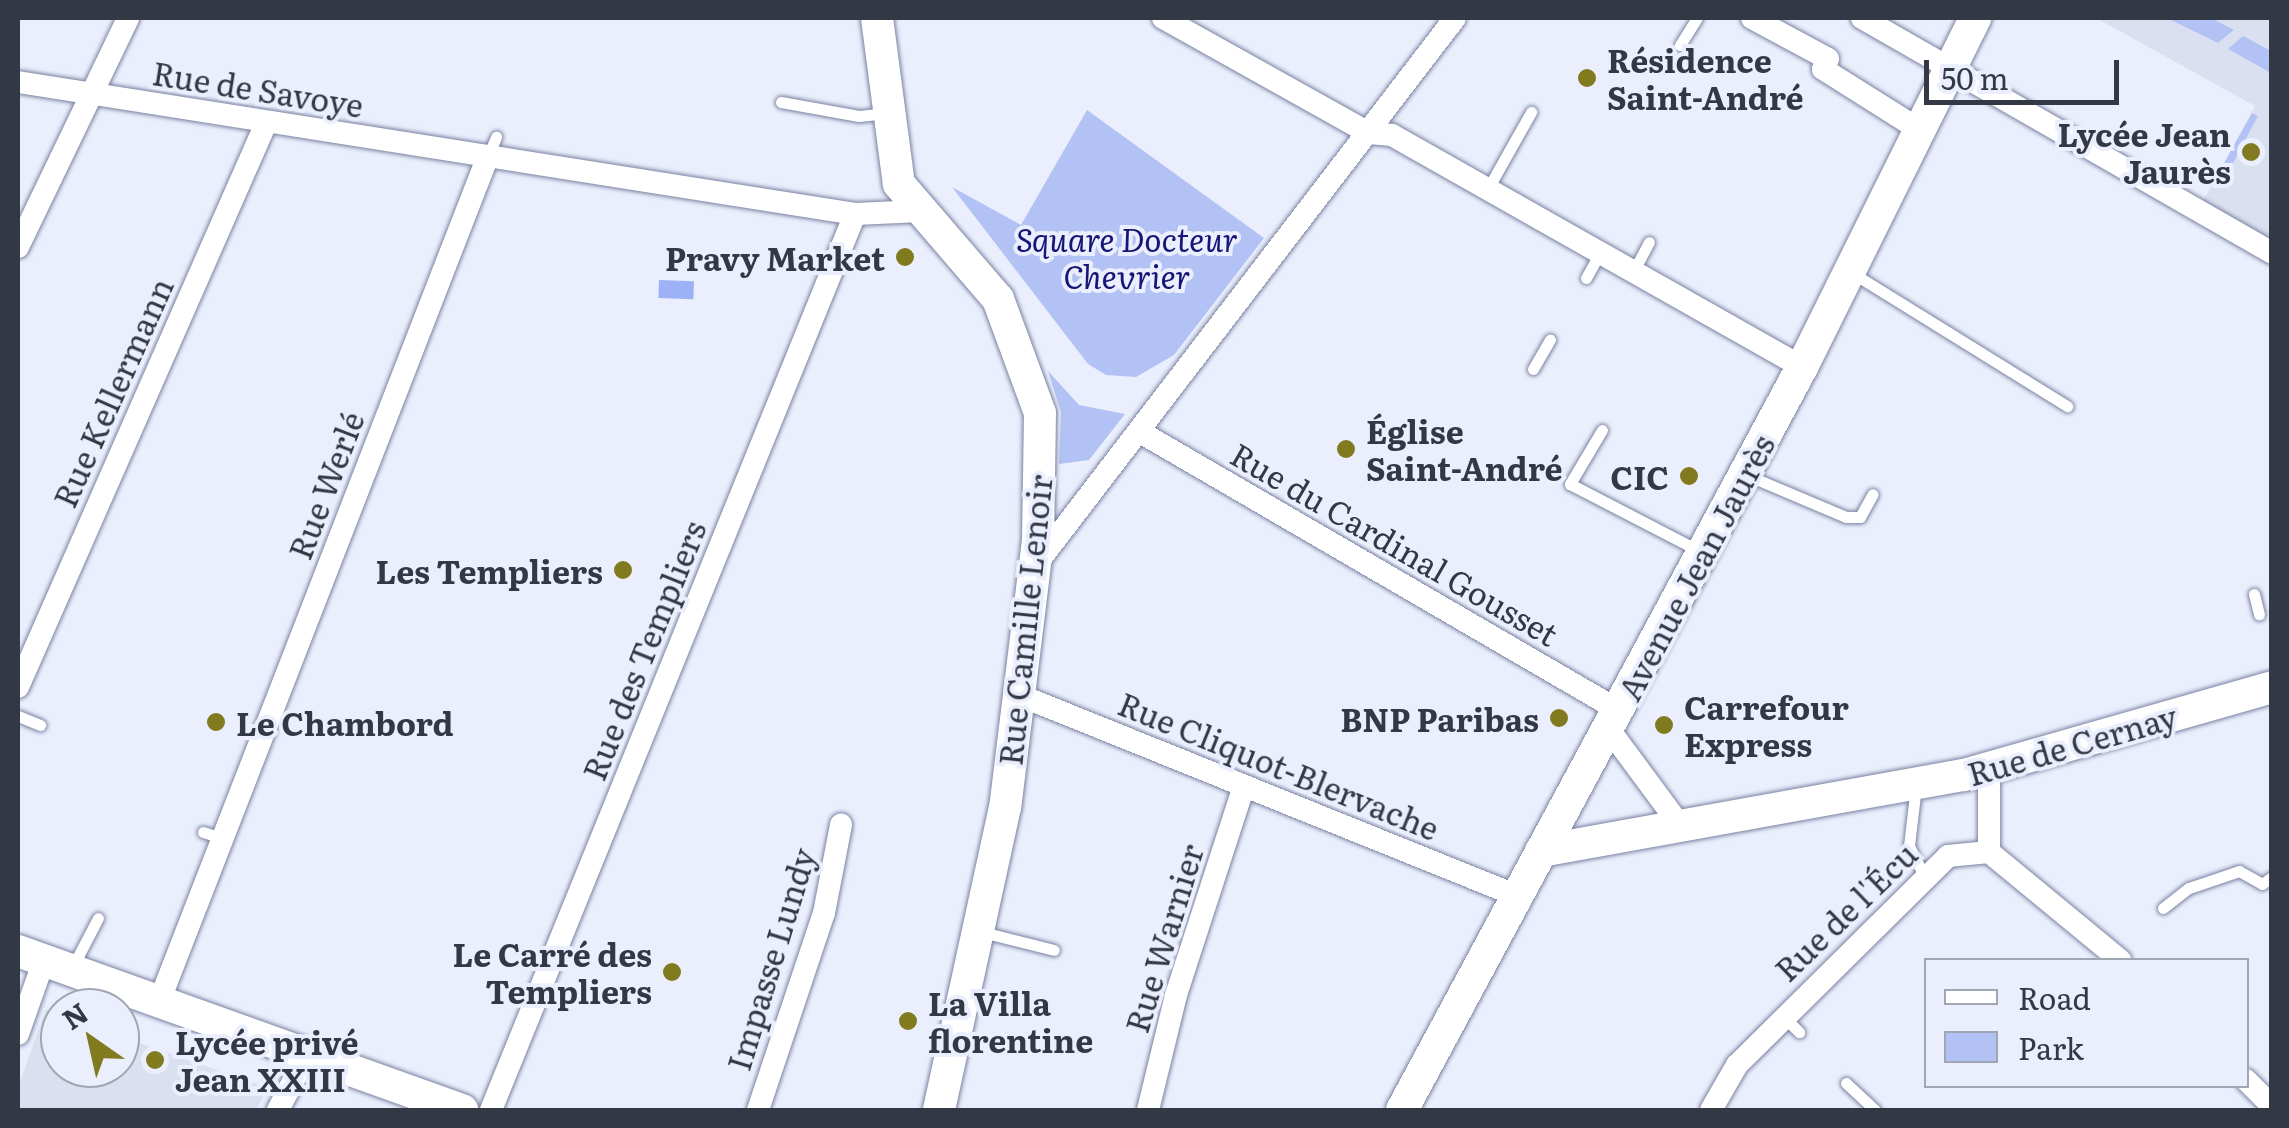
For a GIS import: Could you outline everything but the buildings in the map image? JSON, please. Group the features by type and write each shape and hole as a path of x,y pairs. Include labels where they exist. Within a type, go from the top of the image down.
{"main road":[{"name":"Rue Camille Lenoir","path":"877,18 899,184 998,298 1026,361 1040,413 1035,566 1005,807 938,1110"},
{"name":"Avenue Jean Jaurès","path":"1402,1110 1802,367 1923,132 1974,18"},
{"name":"Rue de Cernay","path":"1542,852 1771,801 1989,769 2272,687"},
{"path":"44,960 462,1110"}],"street":[{"path":"18,246 128,18"},
{"path":"1162,18 1369,133 1392,135 1598,256 1802,367"},
{"path":"1035,566 1455,18"},
{"path":"1752,18 1828,59 1823,70 1923,132"},
{"path":"1862,18 2272,252"},
{"name":"Rue de Savoye","path":"18,82 266,123 333,141 492,147 855,214 920,211"},
{"name":"Rue Kellermann","path":"18,686 266,123"},
{"name":"Rue Werlé","path":"158,1002 213,835 492,147"},
{"name":"Rue des Templiers","path":"491,1110 855,214"},
{"name":"Rue du Cardinal Gousset","path":"1140,432 1613,719"},
{"name":"Rue Cliquot-Blervache","path":"1019,696 1515,895"},
{"path":"1613,719 1680,824"},
{"path":"1989,769 1989,852 2122,955"},
{"name":"Rue Warnier","path":"1148,1110 1176,995 1244,786"},
{"name":"Impasse Lundy","path":"758,1110 824,913 841,825"},
{"name":"Rue de l'Écu","path":"1716,1108 1737,1065 1791,1024 1948,856 1989,852"},
{"path":"18,1034 44,960"},
{"path":"278,1110 306,1055"},
{"path":"2249,1083 2272,1106"}],"lane":[{"path":"1680,45 1697,18"},
{"path":"781,102 858,116 887,113"},
{"path":"1486,192 1531,112"},
{"path":"1632,274 1650,242"},
{"path":"1586,278 1598,256"},
{"path":"1851,272 2067,406"},
{"path":"1533,369 1550,339"},
{"path":"1602,430 1570,484 1702,553"},
{"path":"1745,474 1846,517 1860,517 1873,494"},
{"path":"2254,594 2259,614"},
{"path":"18,716 40,725"},
{"path":"1917,782 1909,846 1926,878"},
{"path":"2163,908 2190,888 2239,871 2262,884 2272,877"},
{"path":"44,960 98,918"},
{"path":"978,930 1054,950"},
{"path":"1846,1082 1875,1110"}],"shaded area":[{"name":"Lycée Jean Jaurès","path":"2096,18 2271,18 2271,241 2203,201 2255,106"},
{"path":"659,280 694,281 693,299 658,298"},
{"name":"Lycée privé Jean XXIII","path":"40,1026 40,1088 140,1088 140,1043 268,1088 256,1110 18,1110 18,1087"}],"green space":[{"path":"2167,18 2211,18 2234,30 2218,43"},
{"path":"2243,36 2271,51 2271,73 2228,49"},
{"name":"Square Docteur Chevrier","path":"1087,110 1264,238 1174,355 1136,377 1106,375 1088,364 952,187 1021,225"},
{"path":"2252,113 2258,116 2225,178 2218,174"},
{"path":"1048,371 1079,405 1125,414 1089,460 1059,464 1061,412"}],"place":[{"name":"Résidence Saint-André","path":"1587,78"},
{"name":"Lycée Jean Jaurès","path":"2251,152"},
{"name":"Pravy Market","path":"905,257"},
{"name":"Église Saint-André","path":"1346,449"},
{"name":"CIC","path":"1689,476"},
{"name":"Les Templiers","path":"623,570"},
{"name":"BNP Paribas","path":"1559,718"},
{"name":"Le Chambord","path":"216,722"},
{"name":"Carrefour Express","path":"1664,725"},
{"name":"Le Carré des Templiers","path":"672,972"},
{"name":"La Villa florentine","path":"908,1021"},
{"name":"Lycée privé Jean XXIII","path":"155,1060"}]}
